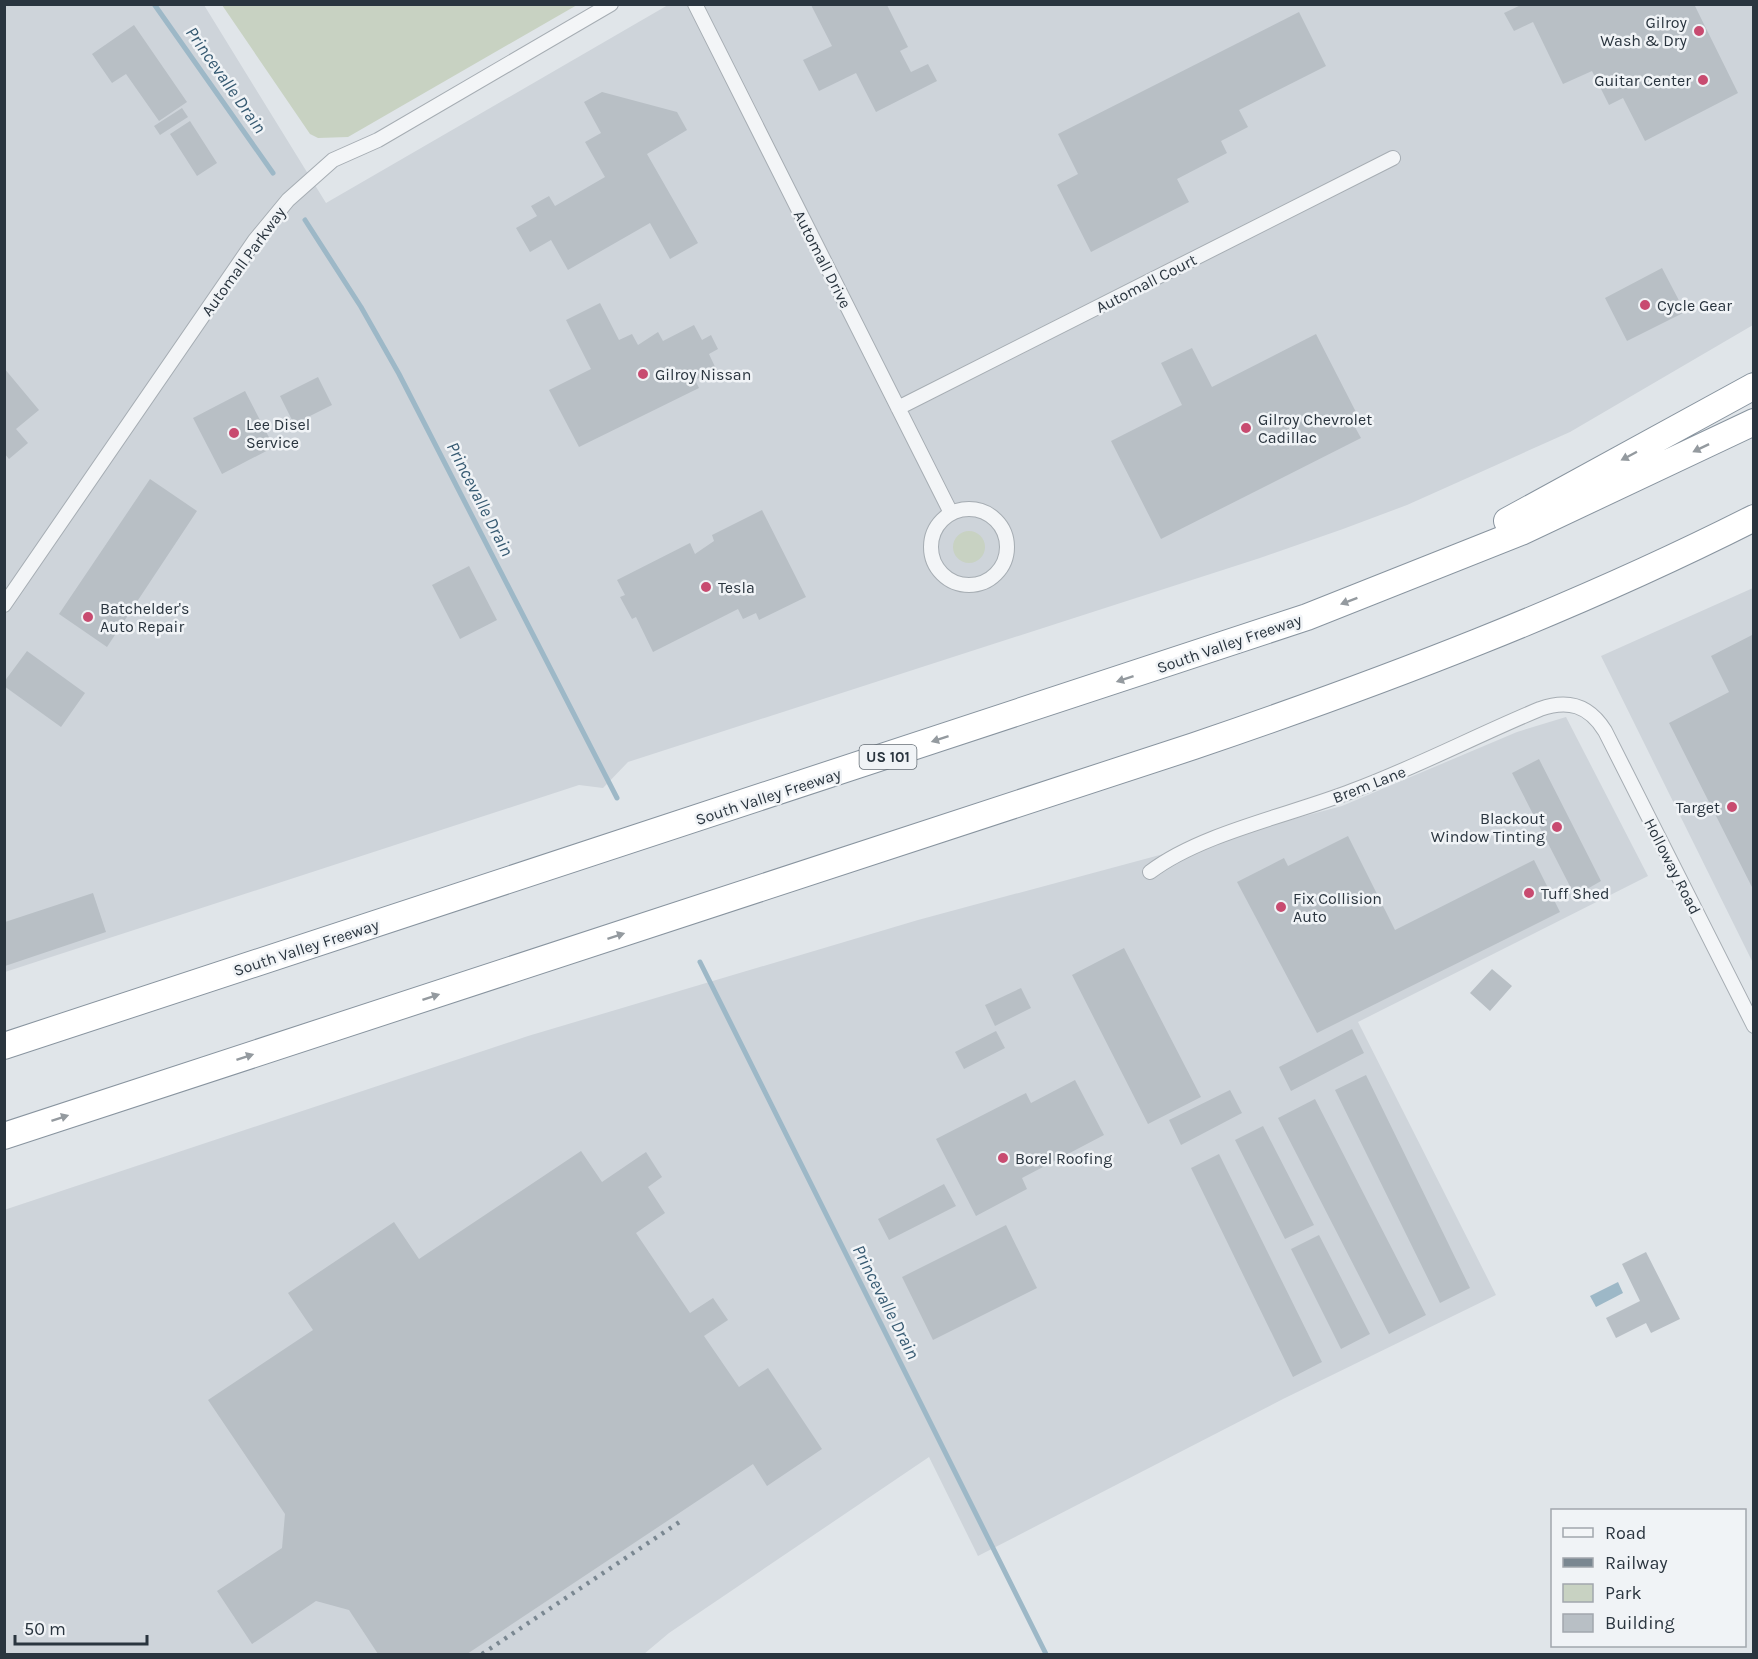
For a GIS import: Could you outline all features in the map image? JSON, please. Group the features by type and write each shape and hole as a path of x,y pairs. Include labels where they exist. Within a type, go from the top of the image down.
{"highway":[{"path":"1378,590 1754,386"},
{"name":"South Valley Freeway","path":"4,1046 1169,664 1378,590 1592,500 1754,422"},
{"path":"4,1136 1268,721 1412,669 1559,609 1747,523"}],"street":[{"name":"Automall Parkway","path":"4,606 255,240 288,200 333,160 378,140 611,4"},
{"name":"Automall Drive","path":"695,4 951,513"},
{"name":"Automall Court","path":"898,408 1393,158"},
{"path":"966,509 981,511 994,518 1003,530 1007,545 1005,560 997,573 988,580 976,585 956,583 944,576 935,564 931,550 933,534 943,519 951,513 966,509"},
{"name":"Brem Lane","path":"1150,872 1165,861 1198,845 1391,776 1540,709 1564,703 1587,711"},
{"name":"Holloway Road","path":"1587,711 1605,731 1754,1026"}],"shaded area":[{"path":"4,5 204,5 326,203 668,5 1753,5 1753,325 1570,432 1407,505 1343,529 1260,558 628,762 603,788 579,785 5,972"},
{"path":"1753,588 1753,963 1601,656"},
{"path":"1566,717 1648,876 1358,1022 1496,1295 1283,1399 978,1556 929,1457 669,1633 644,1654 5,1654 4,1210 528,1036 918,920 1342,806 1517,732"}],"green space":[{"path":"222,5 577,5 348,137 318,138 310,134"},
{"path":"969,531 980,536 985,547 980,558 969,563 958,558 953,547 958,536"}],"water":[{"path":"1618,1282 1623,1293 1596,1307 1590,1296"}],"building":[{"path":"1523,4 1694,4 1738,93 1645,141 1623,98 1609,105 1592,71 1563,84 1533,22 1514,31 1504,13"},
{"path":"811,5 887,5 908,47 900,51 911,72 928,64 937,81 876,112 856,73 819,91 803,60 832,46"},
{"path":"1299,12 1326,66 1239,110 1248,127 1221,141 1227,153 1177,179 1189,202 1091,252 1057,185 1078,174 1058,134"},
{"path":"134,25 187,102 159,121 126,74 112,83 92,54"},
{"path":"602,92 677,112 687,130 647,154 698,243 670,259 650,223 568,270 551,240 530,252 516,228 537,216 531,206 549,196 555,206 605,177 585,142 601,133 584,102"},
{"path":"182,108 188,117 160,135 154,126"},
{"path":"190,121 217,163 197,176 170,134"},
{"name":"Cycle Gear","path":"1662,268 1685,312 1627,341 1605,298"},
{"name":"Gilroy Nissan","path":"600,303 619,340 632,334 638,345 658,332 663,341 694,325 702,340 711,335 718,349 709,354 716,369 695,380 699,388 579,447 549,390 591,369 566,320"},
{"name":"Gilroy Chevrolet Cadillac","path":"1316,334 1357,414 1350,418 1361,438 1161,539 1111,441 1182,405 1161,363 1192,348 1212,387"},
{"path":"4,368 39,410 16,429 28,443 9,459 4,453"},
{"path":"318,377 332,405 294,424 280,396"},
{"name":"Lee Disel Service","path":"245,391 274,447 222,474 193,418"},
{"path":"150,479 197,511 107,647 59,614"},
{"path":"762,510 806,597 759,620 756,613 743,619 738,609 653,652 636,617 632,619 620,597 625,595 617,580 690,543 695,554 714,541 712,535"},
{"path":"469,566 497,620 460,639 432,585"},
{"name":"Target","path":"1754,634 1754,891 1669,723 1729,692 1711,656"},
{"path":"27,651 85,693 61,727 4,686 4,682"},
{"name":"Blackout Window Tinting","path":"1539,759 1601,881 1575,896 1512,773"},
{"path":"1348,836 1395,930 1534,860 1560,912 1317,1033 1237,882 1284,858 1288,866"},
{"path":"93,893 106,932 5,966 5,922"},
{"path":"1124,948 1201,1097 1148,1124 1072,975"},
{"path":"1492,969 1512,986 1490,1011 1470,993"},
{"path":"1021,988 1031,1008 995,1026 985,1005"},
{"path":"1352,1029 1364,1053 1291,1091 1279,1067"},
{"path":"996,1031 1005,1048 964,1069 955,1052"},
{"path":"1366,1075 1470,1288 1440,1303 1335,1090"},
{"name":"Borel Roofing","path":"1075,1080 1104,1135 1022,1178 1027,1189 976,1216 936,1139 1026,1093 1031,1103"},
{"path":"1230,1090 1242,1113 1181,1145 1169,1120"},
{"path":"1315,1099 1426,1315 1389,1334 1278,1118"},
{"path":"1263,1126 1314,1225 1285,1239 1235,1140"},
{"path":"581,1151 602,1182 646,1152 662,1177 648,1187 665,1213 636,1233 690,1313 713,1298 728,1320 704,1336 739,1387 768,1368 822,1449 767,1486 753,1464 467,1654 378,1654 349,1610 316,1601 252,1644 217,1591 282,1548 285,1514 208,1400 313,1330 288,1293 394,1222 419,1259"},
{"path":"1219,1154 1322,1362 1293,1377 1191,1168"},
{"path":"944,1184 956,1206 889,1240 878,1219"},
{"path":"1006,1225 1037,1288 933,1340 902,1277"},
{"path":"1319,1235 1370,1334 1341,1349 1291,1249"},
{"path":"1646,1252 1680,1319 1651,1333 1646,1323 1616,1338 1606,1318 1640,1301 1622,1264"}],"waterway":[{"name":"Princevalle Drain","path":"154,4 273,173"},
{"name":"Princevalle Drain","path":"305,220 361,307 399,374 617,798"},
{"name":"Princevalle Drain","path":"700,962 1046,1654"}],"railway":[{"path":"482,1654 684,1519"}],"place":[{"name":"Gilroy Wash & Dry","path":"1699,31"},
{"name":"Guitar Center","path":"1703,80"},
{"name":"Cycle Gear","path":"1645,305"},
{"name":"Gilroy Nissan","path":"643,374"},
{"name":"Gilroy Chevrolet Cadillac","path":"1246,428"},
{"name":"Lee Disel Service","path":"234,433"},
{"name":"Tesla","path":"706,587"},
{"name":"Batchelder's Auto Repair","path":"88,617"},
{"name":"Target","path":"1732,807"},
{"name":"Blackout Window Tinting","path":"1557,827"},
{"name":"Tuff Shed","path":"1529,893"},
{"name":"Fix Collision Auto","path":"1281,907"},
{"name":"Borel Roofing","path":"1003,1158"}]}
